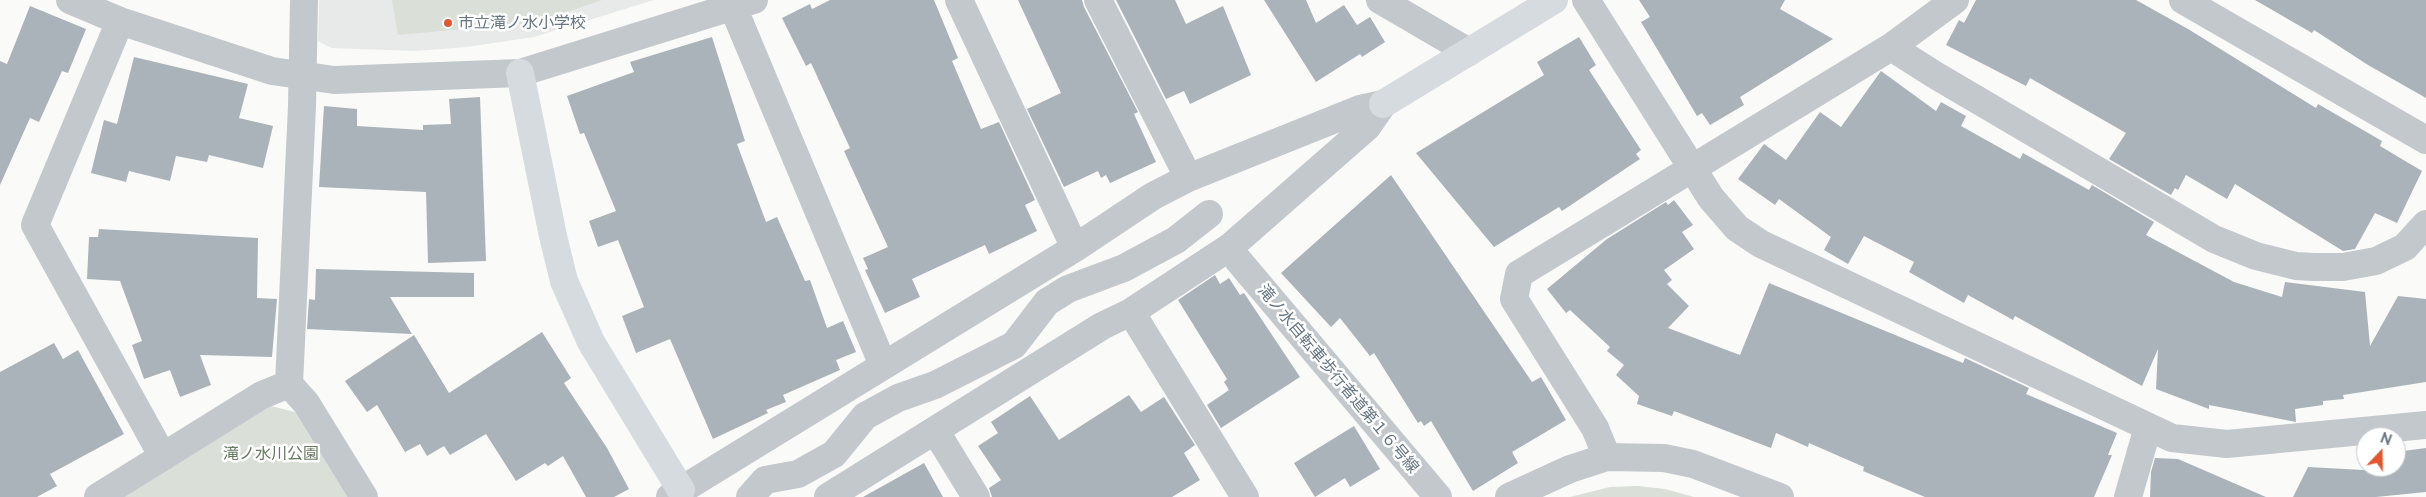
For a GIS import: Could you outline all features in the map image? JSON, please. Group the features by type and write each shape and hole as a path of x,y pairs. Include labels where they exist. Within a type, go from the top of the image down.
{"street":[{"path":"70,0 120,21 272,71 334,80 520,74 744,4 883,365"},
{"path":"304,0 303,76 289,384 306,403 364,497"},
{"path":"958,0 1075,248"},
{"path":"1098,0 1182,165"},
{"path":"1380,0 1469,52"},
{"path":"520,74 564,281 591,342 676,494 1075,248 1153,196 1188,178 1360,109 1383,104 1554,0"},
{"path":"1586,0 1711,198 1737,228 1761,244 2172,438 2226,444 2426,425"},
{"path":"1607,457 1595,428 1514,299 1519,274 1892,47 1955,0"},
{"path":"2183,0 2426,140"},
{"path":"120,21 35,225 163,457"},
{"path":"1892,47 1935,75 2206,234 2256,256 2296,266 2314,267 2343,266 2376,261 2405,247 2426,224"},
{"path":"828,497 1102,326 1132,312 1230,247 1367,127 1383,104"},
{"path":"750,497 765,480 798,474 834,454 865,416 898,398 934,385 1014,345 1047,302 1075,286 1124,268 1176,240 1209,214"},
{"name":"滝ノ水自転車歩行者道第１６号線","path":"1238,260 1438,497"},
{"path":"1132,312 1245,497"},
{"path":"98,497 262,395 289,384"},
{"path":"2128,497 2148,427"},
{"path":"935,430 976,497"},
{"path":"1509,497 1570,468 1607,457 1664,458 1693,464 1780,497"}],"shaded area":[{"name":"市立滝ノ水小学校","path":"319,0 654,0 534,37 467,47 416,51 331,48 318,41"}],"green space":[{"path":"392,0 602,0 537,22 398,35"},
{"name":"滝ノ水川公園","path":"271,406 295,412 348,497 123,497"},
{"path":"1638,486 1665,489 1694,497 1570,497 1610,487"}],"building":[{"path":"830,0 934,0 958,58 952,61 981,129 999,122 1035,200 1025,205 1037,231 989,254 985,245 912,279 920,297 885,313 865,270 868,269 863,258 888,247 844,151 850,148 811,63 806,66 782,18 810,4 812,9"},
{"path":"1018,0 1082,0 1138,112 1134,114 1156,162 1110,183 1106,175 1101,178 1098,171 1064,187 1027,109 1061,93"},
{"path":"1116,0 1175,0 1186,24 1223,6 1251,75 1190,104 1184,91 1166,99"},
{"path":"1264,0 1306,0 1316,23 1344,5 1357,25 1370,17 1385,42 1362,57 1360,54 1316,82"},
{"path":"1639,0 1785,0 1780,9 1833,39 1740,97 1744,105 1710,125 1702,113 1697,116 1641,22 1650,17"},
{"path":"1976,0 2136,0 2188,29 2316,108 2318,104 2382,141 2380,146 2422,171 2397,223 2375,213 2355,249 2343,251 2235,184 2227,199 2186,175 2178,190 2175,188 2171,195 2109,159 2126,133 2030,78 2026,86 1946,45 1959,20 1964,23"},
{"path":"2255,0 2426,0 2426,98 2368,65 2314,30 2312,33"},
{"path":"30,6 86,29 68,73 62,71 39,122 30,118 0,185 0,61 7,64"},
{"path":"712,37 745,141 737,144 766,222 777,217 805,281 810,280 827,328 843,321 856,352 836,360 840,370 783,395 786,402 766,410 768,413 713,439 670,339 636,353 622,316 644,307 618,240 598,247 589,221 616,211 584,133 580,134 567,96 634,72 630,62"},
{"path":"1579,37 1596,65 1589,70 1641,150 1636,154 1640,159 1562,211 1559,207 1494,247 1416,153 1544,75 1537,62"},
{"path":"134,57 248,84 239,118 273,126 263,168 209,155 207,162 176,156 170,181 129,171 126,182 91,173 104,120 117,124"},
{"path":"1881,71 1936,111 1941,102 1966,116 1961,126 2020,159 2023,153 2089,190 2092,185 2154,222 2146,235 2234,282 2282,297 2285,282 2365,292 2370,346 2398,296 2426,299 2426,382 2343,395 2344,399 2323,401 2323,405 2295,409 2296,422 2209,405 2209,409 2156,389 2158,349 2142,386 2015,316 2013,320 1968,295 1964,303 1909,272 1914,262 1864,236 1848,264 1824,250 1831,237 1779,199 1775,205 1738,179 1764,144 1786,160 1820,112 1841,127"},
{"path":"480,97 486,261 428,263 426,192 319,187 324,106 357,109 357,126 423,130 423,125 451,124 449,99"},
{"path":"1391,175 1532,382 1541,377 1566,420 1512,452 1518,463 1473,491 1431,421 1424,426 1421,421 1418,423 1374,353 1370,356 1340,318 1331,327 1281,273"},
{"path":"1674,200 1693,225 1682,232 1694,249 1664,270 1672,280 1667,284 1689,306 1668,328 1740,355 1769,283 1963,363 1965,358 2029,388 2026,394 2117,433 2108,455 2112,455 2094,497 1925,497 1863,471 1864,467 1809,443 1808,447 1776,433 1771,448 1674,411 1672,416 1637,404 1639,396 1616,375 1624,365 1607,351 1610,347 1570,310 1566,313 1547,289 1607,239 1666,202 1668,205"},
{"path":"99,229 258,238 257,298 277,299 272,357 200,355 211,385 180,397 170,370 144,379 132,345 142,341 120,281 87,279 89,237 98,237"},
{"path":"316,269 474,273 474,297 390,297 412,334 307,329 309,299 315,300"},
{"path":"1215,275 1220,284 1229,278 1240,295 1244,293 1300,377 1221,428 1207,405 1229,390 1224,382 1227,379 1178,300"},
{"path":"542,332 571,378 564,383 607,448 629,489 614,497 586,497 563,456 548,466 545,463 516,481 486,434 450,455 444,446 427,456 420,444 405,452 377,405 367,412 345,381 414,335 449,393"},
{"path":"54,343 63,359 78,350 124,434 50,474 57,486 37,497 0,497 0,372"},
{"path":"1129,395 1141,412 1164,397 1195,445 1184,453 1200,480 1172,497 992,497 989,488 1001,480 978,446 998,433 991,422 1030,396 1059,440"},
{"path":"1354,426 1380,469 1350,487 1345,478 1315,497 1294,463"},
{"path":"2426,448 2426,492 2376,497 2293,497 2308,467 2356,470 2356,477 2406,477 2406,451"},
{"path":"2155,458 2178,459 2266,497 2150,497 2151,472"},
{"path":"924,463 943,497 863,497"}],"place":[{"name":"市立滝ノ水小学校","path":"448,23"}]}
